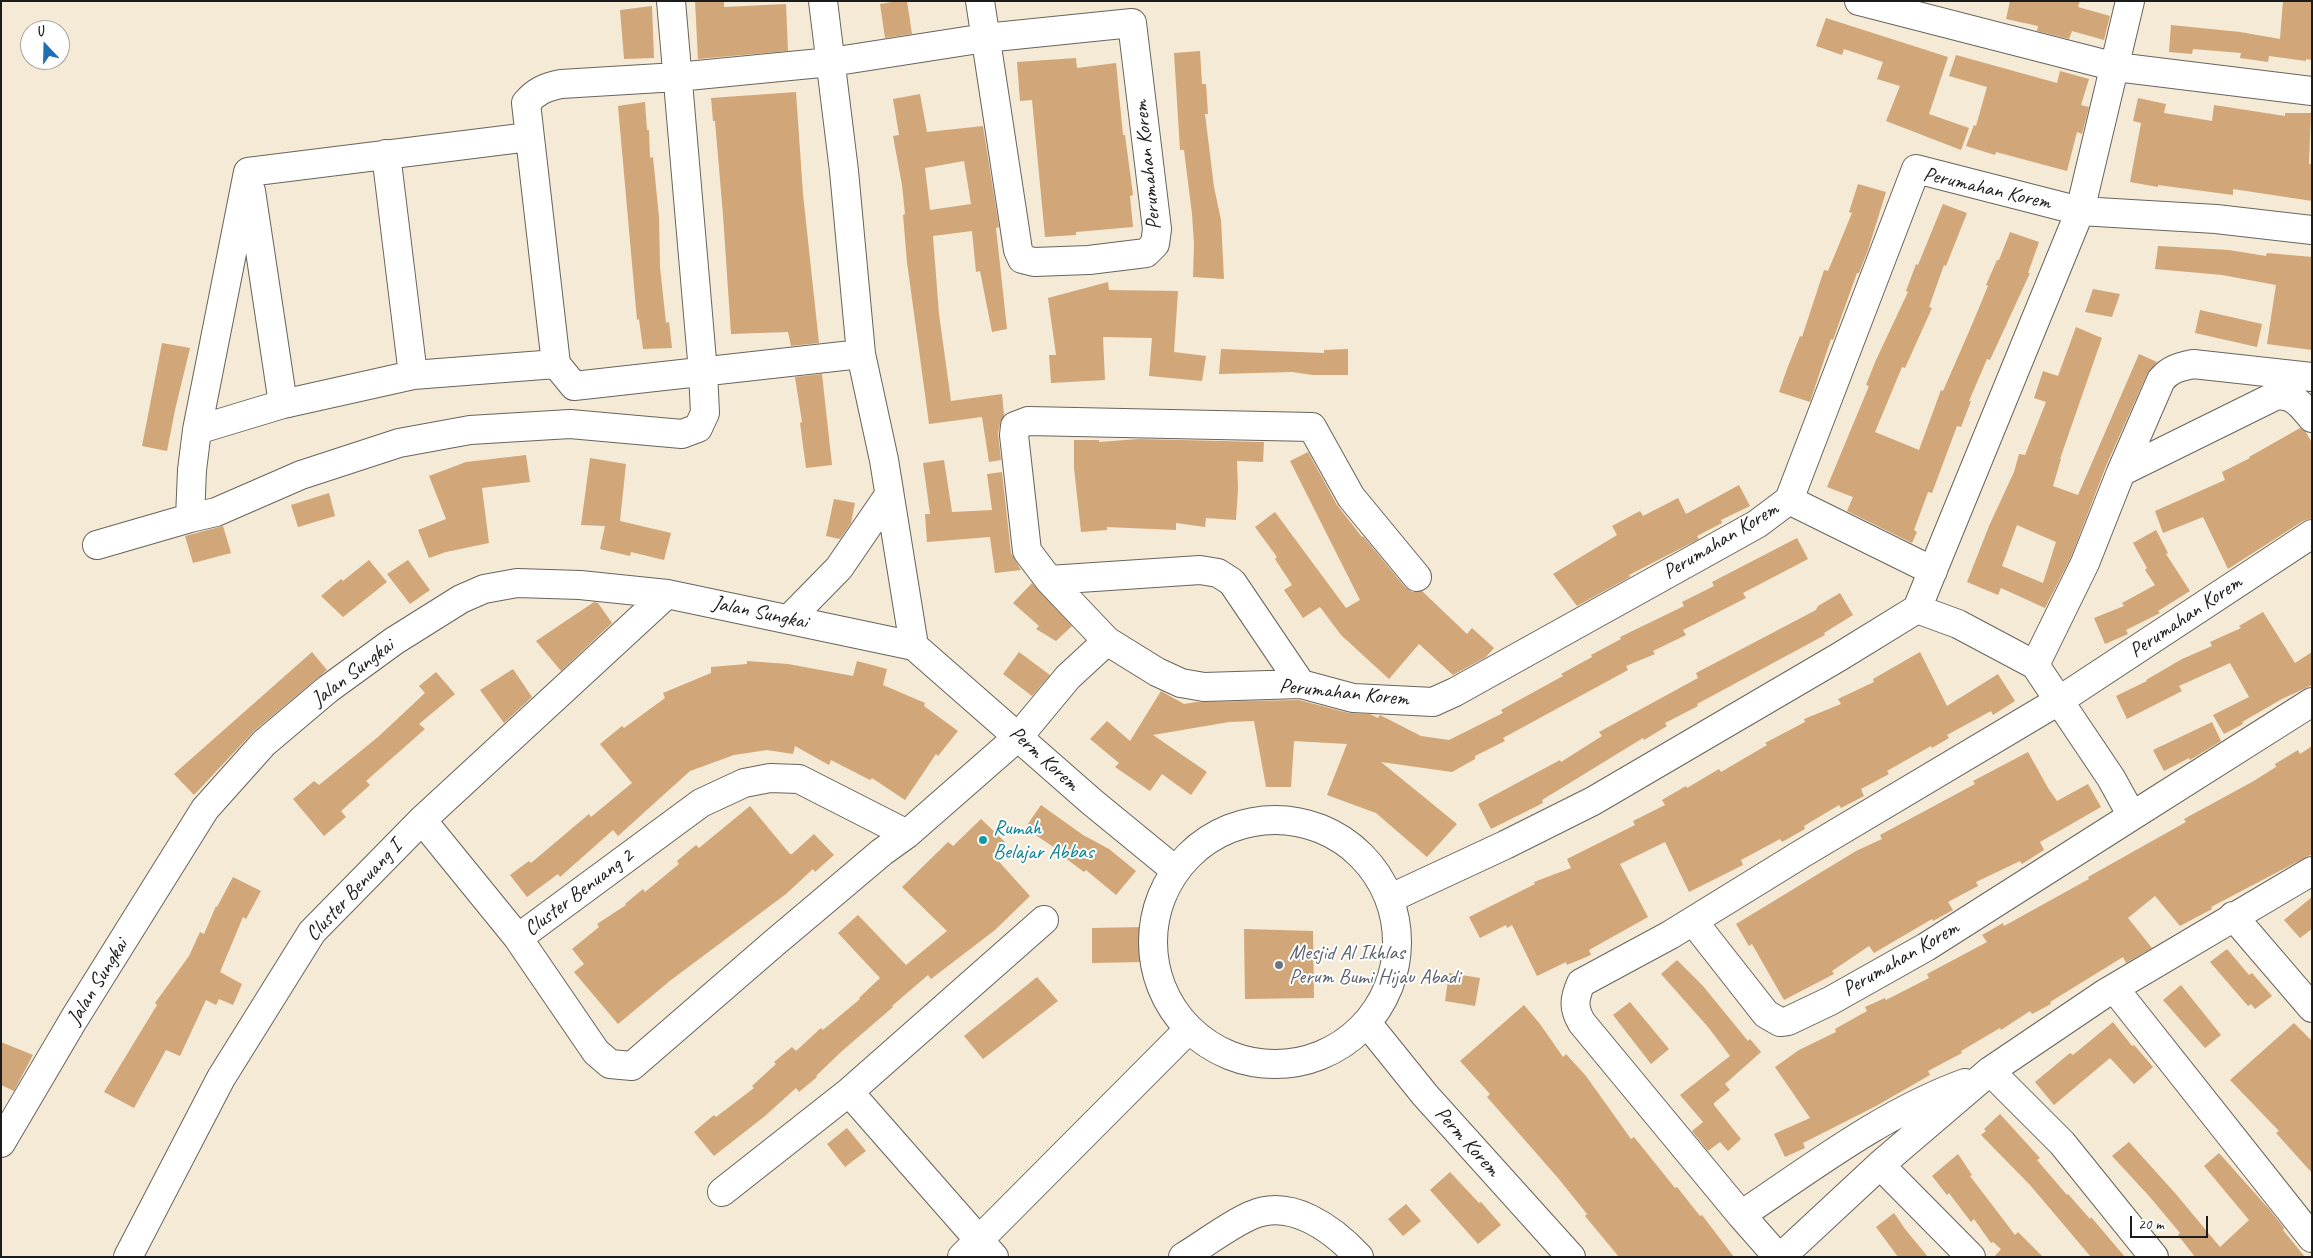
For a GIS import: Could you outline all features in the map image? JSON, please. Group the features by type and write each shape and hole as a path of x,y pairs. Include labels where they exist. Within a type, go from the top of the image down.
{"street":[{"path":"97,545 216,512 302,475 398,443 470,430 570,424 682,434 698,428 705,413 703,372 671,1"},
{"path":"823,1 844,171 861,354 889,495 914,646"},
{"name":"Perumahan Korem","path":"980,1 985,38 1018,250 1022,259 1034,262 1089,260 1146,253 1155,244 1157,229 1131,12 985,38"},
{"path":"1859,1 2116,67 2312,91"},
{"name":"Perumahan Korem","path":"1917,609 2080,210 2116,67 2130,1"},
{"path":"861,354 574,386 556,364 526,103 532,96 545,88 561,84 677,77 831,62 985,38"},
{"path":"248,172 529,137"},
{"path":"386,154 413,375"},
{"name":"Perumahan Korem","path":"1417,577 1352,497 1312,427 1028,421 1016,426 1014,435 1027,551 1049,580 1107,641 1157,672 1181,683 1204,687 1301,684 1353,698 1433,702 1455,692 1757,524 1789,500 1916,169 2080,210 2216,219 2312,230"},
{"path":"190,518 192,470 197,430 248,172"},
{"path":"248,172 284,404"},
{"path":"197,430 284,404 413,375 556,364"},
{"path":"2035,665 2085,563 2121,472 2161,380 2167,372 2177,367 2193,364 2295,382"},
{"path":"2295,382 2300,403 2312,418"},
{"path":"2121,472 2266,400 2295,382"},
{"path":"789,620 839,568 889,495"},
{"name":"Perumahan Korem","path":"1789,500 1933,571"},
{"name":"Perumahan Korem","path":"2312,534 2060,700 1803,852 1693,921 1581,983 1574,998 1576,1012 1650,1106 1741,1215 1780,1257 1880,1165 1986,1074 2114,988 2312,871"},
{"path":"1049,580 1200,570 1218,573 1232,582 1301,684"},
{"name":"Jalan Sungkai","path":"5,1128 205,810 264,743 328,689 394,641 461,599 484,589 517,583 580,585 667,594 914,646"},
{"name":"Cluster Benuang I","path":"128,1257 221,1078 312,932 422,820 667,594"},
{"path":"1391,898 1505,845 1593,801 1917,609 1958,624 2035,665 2111,778 2132,816"},
{"path":"907,834 1019,736 1068,677 1107,641"},
{"name":"Perm Korem","path":"914,646 1019,736 1092,802 1175,870"},
{"name":"Perumahan Korem","path":"1693,921 1766,1014 1780,1022 1788,1021 1830,1001 1926,946 2312,702"},
{"name":"Cluster Benuang 2","path":"770,778 799,779 907,834 882,852 632,1066 610,1064 596,1052 518,938 701,803 744,782 770,778"},
{"path":"422,820 518,938"},
{"path":"1291,820 1334,833 1368,860 1391,898 1399,942 1390,985 1367,1023 1336,1048 1298,1062 1259,1064 1221,1052 1188,1030 1163,994 1152,952 1156,909 1175,870 1206,839 1247,822 1291,820"},
{"path":"2233,916 2312,1008"},
{"path":"722,1192 848,1092 1044,920"},
{"path":"2114,988 2312,1238"},
{"name":"Perm Korem","path":"1367,1023 1425,1096 1571,1257"},
{"path":"848,1092 978,1251 1188,1030"},
{"path":"1741,1215 1886,1118 1930,1096 1986,1074 2062,1143 2154,1257"},
{"path":"1880,1165 1972,1257"},
{"path":"1184,1257 1252,1214 1278,1209 1323,1224 1359,1257"}],"building":[{"path":"695,1 724,1 724,7 786,4 788,51 698,59"},
{"path":"907,1 912,34 885,38 880,4"},
{"path":"2010,1 2080,1 2078,7 2110,16 2104,40 2072,31 2069,39 2037,31 2038,26 2006,19"},
{"path":"2283,1 2312,1 2312,60 2306,59 2306,61 2269,56 2268,62 2240,58 2241,53 2193,49 2192,54 2169,52 2171,25 2240,32 2280,39"},
{"path":"652,6 654,58 624,59 620,10"},
{"path":"1826,18 1948,57 1929,114 1969,128 1961,150 1886,121 1900,86 1877,79 1883,62 1844,49 1842,55 1816,46"},
{"path":"1200,51 1202,84 1206,84 1208,114 1205,114 1214,187 1221,220 1224,279 1193,277 1194,244 1192,214 1184,150 1180,150 1174,53"},
{"path":"1956,55 2057,83 2060,71 2089,79 2081,105 2089,107 2082,134 2077,132 2067,171 1996,152 1995,155 1966,146 1974,125 1976,126 1987,87 1949,76"},
{"path":"1076,58 1077,68 1116,63 1123,135 1125,135 1133,195 1130,196 1133,227 1076,232 1076,235 1045,237 1032,100 1020,101 1017,62"},
{"path":"796,92 803,194 819,343 791,346 788,332 731,334 723,215 715,121 713,121 711,98"},
{"path":"920,94 927,132 983,126 999,227 996,228 1007,329 992,332 980,271 976,272 972,231 933,236 939,314 951,401 1002,394 1004,415 998,433 1001,460 989,462 982,417 929,424 907,262 902,185 893,136 899,135 893,99","holes":["964,161 971,204 930,210 925,168"]},
{"path":"2138,98 2166,104 2164,113 2212,121 2214,105 2285,116 2285,113 2311,113 2309,164 2312,164 2312,201 2233,189 2233,195 2130,182 2141,123 2133,121"},
{"path":"645,102 650,158 653,157 659,217 660,267 666,323 669,322 672,348 643,349 639,319 637,320 618,106"},
{"path":"1858,184 1886,192 1868,250 1859,273 1857,273 1833,340 1831,339 1810,402 1779,392 1800,336 1802,337 1824,270 1828,271 1852,213 1849,212"},
{"path":"1943,204 1967,213 1946,266 1944,265 1929,307 1932,308 1905,368 1902,367 1875,432 1919,450 1941,390 1943,391 1971,327 1988,286 1986,285 1997,260 1999,260 2010,232 2039,242 2028,273 2030,273 1990,360 1987,359 1969,401 1971,401 1961,427 1957,426 1932,493 1928,492 1914,530 1917,532 1912,543 1847,511 1853,497 1827,487 1869,386 1866,385 1876,360 1908,292 1906,291 1916,264 1918,265"},
{"path":"2158,246 2229,250 2266,256 2267,253 2312,257 2312,350 2267,344 2276,285 2222,275 2155,269"},
{"path":"1108,282 1109,290 1178,291 1174,352 1206,356 1202,381 1149,376 1152,338 1103,337 1105,380 1051,383 1049,355 1056,355 1048,298"},
{"path":"2093,289 2120,294 2112,317 2085,312"},
{"path":"2200,310 2262,324 2257,347 2195,333"},
{"path":"2076,327 2102,338 2060,459 2053,486 2078,495 2139,354 2157,362 2147,374 2106,466 2071,557 2045,608 2001,588 1998,595 1967,582 1989,526 2014,472 2019,454 2025,455 2046,402 2034,398 2043,371 2058,376","holes":["2017,525 2056,542 2043,583 2002,566"]},
{"path":"162,343 190,348 167,451 142,446"},
{"path":"1221,349 1324,353 1324,350 1348,349 1348,375 1313,375 1292,372 1219,374"},
{"path":"822,374 832,465 806,468 800,423 802,422 795,377"},
{"path":"2300,428 2306,432 2312,443 2312,518 2303,521 2228,569 2203,517 2163,533 2155,511 2225,480 2222,472 2250,458"},
{"path":"1139,439 1264,442 1263,462 1237,461 1236,520 1206,518 1205,527 1176,523 1176,530 1107,527 1107,530 1081,532 1074,468 1074,440 1099,440 1099,442"},
{"path":"1308,452 1337,505 1405,587 1412,592 1422,591 1467,634 1472,628 1494,648 1486,657 1453,675 1419,644 1389,679 1341,635 1320,607 1303,618 1284,590 1292,585 1275,559 1277,557 1255,527 1275,512 1346,608 1360,600 1290,461"},
{"path":"526,455 530,482 482,488 489,543 446,552 429,558 418,530 446,519 429,476 466,462"},
{"path":"590,458 626,464 620,521 671,533 664,560 631,552 630,556 600,549 605,526 581,525"},
{"path":"944,460 952,512 992,510 987,474 1002,472 1011,553 1021,570 995,573 990,537 927,542 925,514 930,514 923,463"},
{"path":"1739,485 1750,506 1721,520 1722,523 1697,536 1699,539 1629,575 1630,577 1577,606 1553,574 1617,535 1612,526 1640,511 1643,516 1678,498 1686,514"},
{"path":"329,493 335,516 298,527 291,505"},
{"path":"834,499 855,503 851,523 840,539 826,536"},
{"path":"223,526 231,553 193,563 185,536"},
{"path":"2156,530 2168,553 2166,554 2190,591 2158,611 2160,613 2126,630 2128,634 2105,644 2094,618 2124,606 2122,603 2155,585 2145,570 2147,568 2133,543"},
{"path":"1797,538 1808,559 1743,593 1746,598 1683,630 1686,635 1653,651 1655,654 1626,666 1628,670 1503,738 1505,741 1475,756 1475,759 1452,772 1381,762 1457,824 1427,857 1376,813 1327,795 1347,744 1294,741 1291,787 1266,787 1254,721 1229,722 1153,735 1207,772 1191,795 1162,774 1150,791 1115,767 1119,763 1090,739 1107,721 1130,741 1161,691 1184,704 1196,702 1299,700 1349,713 1370,714 1378,718 1380,715 1421,736 1449,740 1503,713 1501,710 1563,676 1561,674 1621,639 1620,637 1684,606 1682,602 1714,586 1712,582"},
{"path":"369,560 387,582 343,617 321,596 341,579 343,581"},
{"path":"408,560 430,590 410,604 387,574"},
{"path":"1032,583 1072,626 1056,641 1036,629 1039,626 1013,603"},
{"path":"1840,593 1853,615 1824,633 1825,635 1697,704 1698,706 1665,723 1667,726 1644,740 1643,738 1542,800 1543,803 1491,829 1478,804 1560,760 1561,762 1602,736 1599,732 1698,678 1696,673 1816,610 1818,606"},
{"path":"594,602 598,603 612,623 561,671 536,641"},
{"path":"2263,612 2295,663 2312,652 2312,685 2282,699 2224,734 2213,715 2249,697 2230,663 2179,686 2182,691 2127,719 2116,696 2147,681 2182,659 2212,646 2210,642 2241,628 2239,626"},
{"path":"312,652 327,670 254,731 194,795 174,774"},
{"path":"1019,652 1050,675 1032,696 1003,674"},
{"path":"1920,652 1947,706 1998,674 2015,701 1993,715 1991,711 1947,735 1949,738 1887,771 1889,774 1861,789 1864,796 1841,808 1839,805 1804,826 1805,829 1782,842 1780,839 1741,860 1743,865 1689,892 1665,842 1620,864 1648,917 1589,950 1591,955 1567,965 1566,962 1537,976 1512,925 1507,928 1506,925 1480,938 1469,917 1535,884 1534,882 1571,868 1567,859 1635,825 1633,821 1665,805 1662,800 1719,769 1721,772 1767,745 1765,743 1805,722 1804,719 1841,704 1838,699 1874,682 1873,679"},
{"path":"747,661 788,664 853,676 857,661 887,669 883,685 925,703 924,706 958,731 938,756 936,754 905,800 872,778 870,780 831,760 829,765 795,746 793,754 767,750 734,755 690,771 618,836 613,830 560,877 558,874 527,897 510,875 529,861 531,863 589,814 591,817 632,783 600,744 622,726 624,728 665,698 663,693 711,673 711,667 747,664"},
{"path":"513,669 532,697 504,723 480,690"},
{"path":"436,672 455,694 419,724 425,729 366,781 370,785 341,811 346,817 324,836 293,799 314,781 319,785 378,737 425,693 419,686"},
{"path":"2212,722 2221,741 2190,760 2189,758 2164,771 2153,750"},
{"path":"2312,746 2312,854 2211,907 2212,909 2180,926 2155,896 2128,918 2152,948 2126,963 2123,957 2050,1002 2051,1004 2032,1014 2030,1011 2001,1030 2000,1028 1961,1051 1962,1053 1928,1071 1930,1075 1876,1106 1803,1143 1805,1148 1785,1157 1774,1134 1810,1118 1775,1067 1799,1050 1836,1032 1835,1029 1867,1011 1865,1007 1885,998 1886,1000 1929,978 1927,974 1987,942 1982,935 2003,923 2004,926 2089,879 2088,877 2186,822 2184,819 2252,782 2276,767 2275,764 2298,750 2300,754"},
{"path":"2028,752 2057,801 2088,784 2101,807 2040,842 2044,850 2022,864 2020,861 1976,882 1978,886 1948,902 1953,910 1933,921 1932,919 1874,953 1869,946 1832,971 1834,974 1784,1000 1752,944 1749,946 1736,924 1856,851 1882,839 1880,835 1975,784 1973,781"},
{"path":"1041,805 1083,835 1109,849 1136,871 1116,895 1086,870 1084,872 1060,854 1061,852 1025,828"},
{"path":"750,806 790,854 814,834 834,855 815,872 813,869 786,894 671,980 618,1024 574,972 584,964 572,949 599,927 597,924 626,905 643,889 645,892 679,864 677,861 696,845 699,848"},
{"path":"981,819 1005,842 992,854 1030,896 995,930 931,979 928,975 799,1092 796,1088 765,1116 714,1156 694,1132 714,1115 716,1117 754,1088 752,1086 776,1064 774,1062 792,1047 796,1051 821,1028 823,1030 860,999 880,978 838,933 858,915 906,965 947,931 902,887 948,842 953,846"},
{"path":"233,877 261,891 246,919 243,917 220,972 242,984 233,1005 219,999 216,1005 206,1000 180,1056 166,1050 134,1108 104,1092 157,1005 155,1003 189,956 200,932 204,934 216,906"},
{"path":"2312,897 2312,929 2300,938 2284,920"},
{"path":"1144,927 1144,962 1092,963 1092,928"},
{"name":"Mesjid Al Ikhlas Perum Bumi Hijau Abadi","path":"1244,929 1313,931 1314,998 1245,999"},
{"path":"2227,949 2249,975 2252,973 2272,996 2255,1009 2251,1004 2248,1006 2210,962"},
{"path":"1677,960 1703,986 1748,1041 1750,1039 1761,1052 1725,1084 1730,1090 1714,1103 1741,1139 1728,1151 1720,1142 1708,1151 1692,1131 1703,1122 1680,1095 1730,1056 1708,1027 1661,974"},
{"path":"1449,973 1480,978 1475,1006 1445,1001"},
{"path":"1037,977 1058,1001 983,1059 964,1036"},
{"path":"2181,985 2221,1035 2205,1048 2163,1000"},
{"path":"1630,1002 1669,1049 1651,1064 1613,1015"},
{"path":"1524,1005 1563,1057 1566,1054 1586,1076 1631,1139 1634,1137 1675,1188 1677,1187 1700,1216 1702,1215 1734,1257 1619,1257 1585,1216 1587,1214 1558,1178 1487,1097 1490,1094 1460,1061"},
{"path":"2113,1022 2132,1046 2134,1045 2153,1067 2134,1084 2110,1058 2054,1105 2035,1082 2070,1053 2073,1055"},
{"path":"2294,1023 2312,1041 2312,1173 2276,1133 2279,1131 2230,1080"},
{"path":"1,1042 33,1055 14,1091 1,1085"},
{"path":"2000,1114 2040,1158 2037,1160 2067,1195 2090,1219 2091,1217 2125,1257 2091,1257 2030,1185 1981,1135 1986,1131 1984,1129"},
{"path":"847,1128 866,1151 845,1167 827,1144"},
{"path":"2129,1142 2220,1247 2249,1220 2204,1166 2219,1153 2269,1209 2305,1257 2195,1257 2178,1235 2180,1233 2112,1156"},
{"path":"1958,1154 1972,1175 1970,1176 2015,1235 2018,1232 2043,1257 1994,1257 2001,1249 1993,1242 1991,1243 1974,1219 1971,1222 1949,1193 1947,1195 1932,1176"},
{"path":"1450,1172 1479,1203 1481,1202 1501,1225 1478,1244 1430,1190"},
{"path":"1406,1204 1421,1221 1403,1236 1388,1219"},
{"path":"1894,1213 1928,1257 1898,1257 1876,1227"}],"place":[{"name":"Rumah Belajar Abbas","path":"983,840"},
{"name":"Mesjid Al Ikhlas Perum Bumi Hijau Abadi","path":"1279,965"}]}
